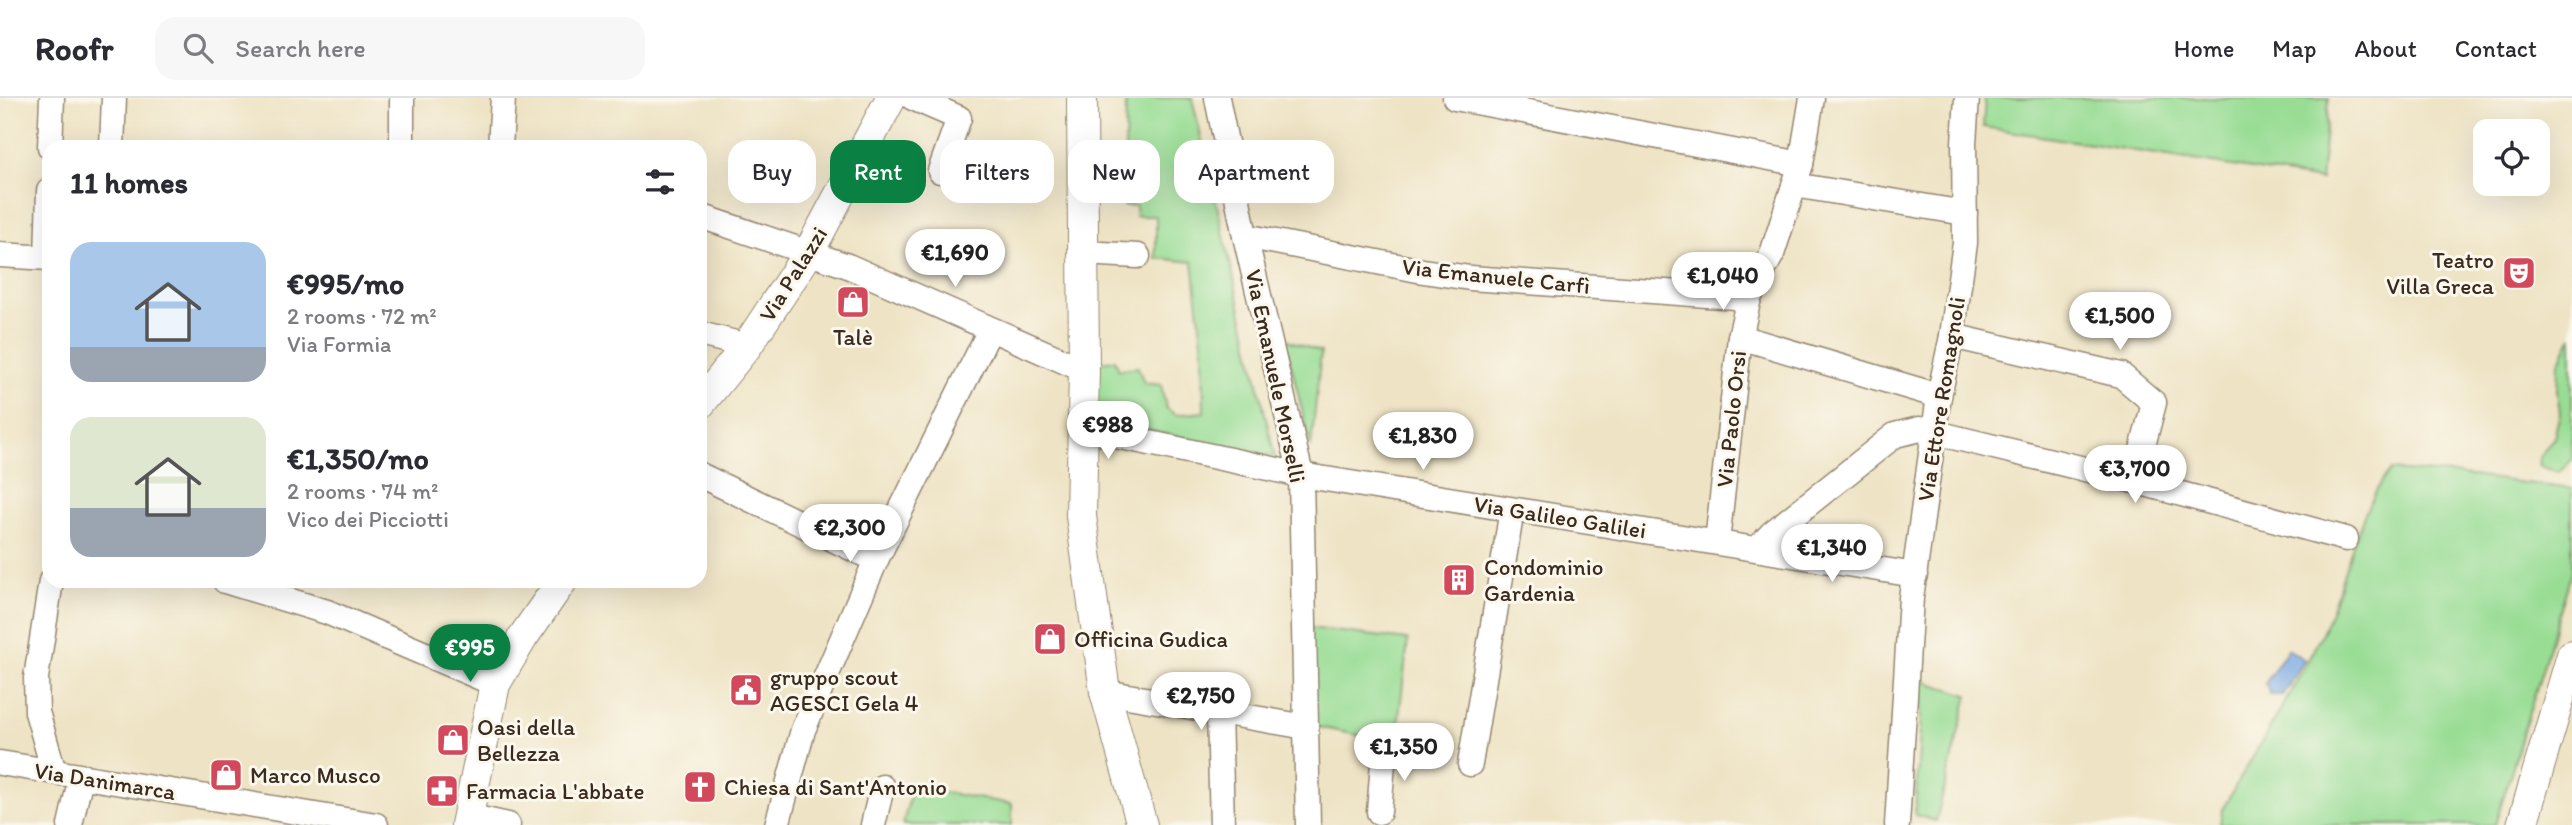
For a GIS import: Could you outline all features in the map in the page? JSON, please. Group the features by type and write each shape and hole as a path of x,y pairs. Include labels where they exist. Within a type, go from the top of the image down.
{"street":[{"path":"50,140 52,98"},
{"path":"112,140 114,98"},
{"path":"402,98 402,140"},
{"path":"500,140 503,98"},
{"name":"Via Palazzi","path":"707,395 747,346 809,252 891,98"},
{"path":"913,98 959,118 951,140"},
{"path":"1082,98 1084,370 1081,516 1105,692 1142,825"},
{"name":"Via Emanuele Morselli","path":"1217,98 1245,236 1301,475 1308,825"},
{"path":"1455,98 1965,213"},
{"name":"Via Paolo Orsi","path":"1717,542 1740,337 1749,298 1772,254 1797,175 1812,98"},
{"name":"Via Ettore Romagnoli","path":"1904,823 1914,575 1939,396 1952,336 1965,243 1967,98"},
{"path":"707,219 848,266 1084,370"},
{"name":"Via Emanuele Carfì","path":"1245,236 1470,278 1749,298"},
{"path":"1083,253 1138,256"},
{"path":"0,255 42,258"},
{"path":"778,825 803,730 876,560 990,330"},
{"path":"707,336 747,346"},
{"path":"1952,336 2121,375 2154,403 2134,481"},
{"path":"1740,337 1939,396"},
{"name":"Via Galileo Galilei","path":"1083,429 1301,475 1914,575"},
{"path":"1758,548 1772,533 1895,435 1920,429 2134,481 2346,539"},
{"path":"707,478 876,560"},
{"path":"1470,764 1512,510"},
{"path":"50,588 36,678 37,712 54,772"},
{"path":"248,588 327,612 495,684"},
{"path":"508,825 467,821 495,684 523,636 557,588"},
{"path":"2522,825 2572,655"},
{"path":"1105,692 1306,727"},
{"path":"1219,712 1222,825"},
{"path":"2538,825 2572,714"},
{"path":"1379,812 1384,751"},
{"name":"Via Danimarca","path":"0,763 376,825"},
{"path":"70,825 82,777"},
{"path":"873,825 882,787"}],"green space":[{"path":"1126,98 1192,98 1202,140 1174,140 1174,203 1216,203 1275,457 1094,419 1097,362 1115,360 1119,370 1138,367 1144,383 1161,385 1166,408 1176,415 1204,412 1203,351 1193,262 1156,258 1156,216 1136,216 1136,206 1124,206 1124,203 1160,203 1160,140 1125,140"},
{"path":"1985,98 2329,98 2321,180 1983,127"},
{"path":"2572,336 2572,460 2558,472 2540,466 2539,458 2554,437 2560,413 2558,365"},
{"path":"1285,339 1321,352 1311,448"},
{"path":"2391,470 2463,475 2572,489 2572,571 2495,825 2220,825 2222,810 2320,637 2359,528 2378,487"},
{"path":"1310,628 1408,640 1396,743 1308,725"},
{"path":"1923,681 1968,695 1936,821 1915,815"},
{"path":"912,787 1012,804 1012,825 903,825"}],"water":[{"path":"2288,649 2305,660 2282,695 2270,695 2265,684"}],"place":[{"name":"Teatro Villa Greca","path":"2519,273"},
{"name":"Talè","path":"853,302"},
{"name":"Condominio Gardenia","path":"1459,580"},
{"name":"Officina Gudica","path":"1050,639"},
{"name":"gruppo scout AGESCI Gela 4","path":"746,690"},
{"name":"Oasi della Bellezza","path":"453,740"},
{"name":"Marco Musco","path":"226,775"},
{"name":"Chiesa di Sant'Antonio","path":"700,787"},
{"name":"Farmacia L'abbate","path":"442,791"}]}
